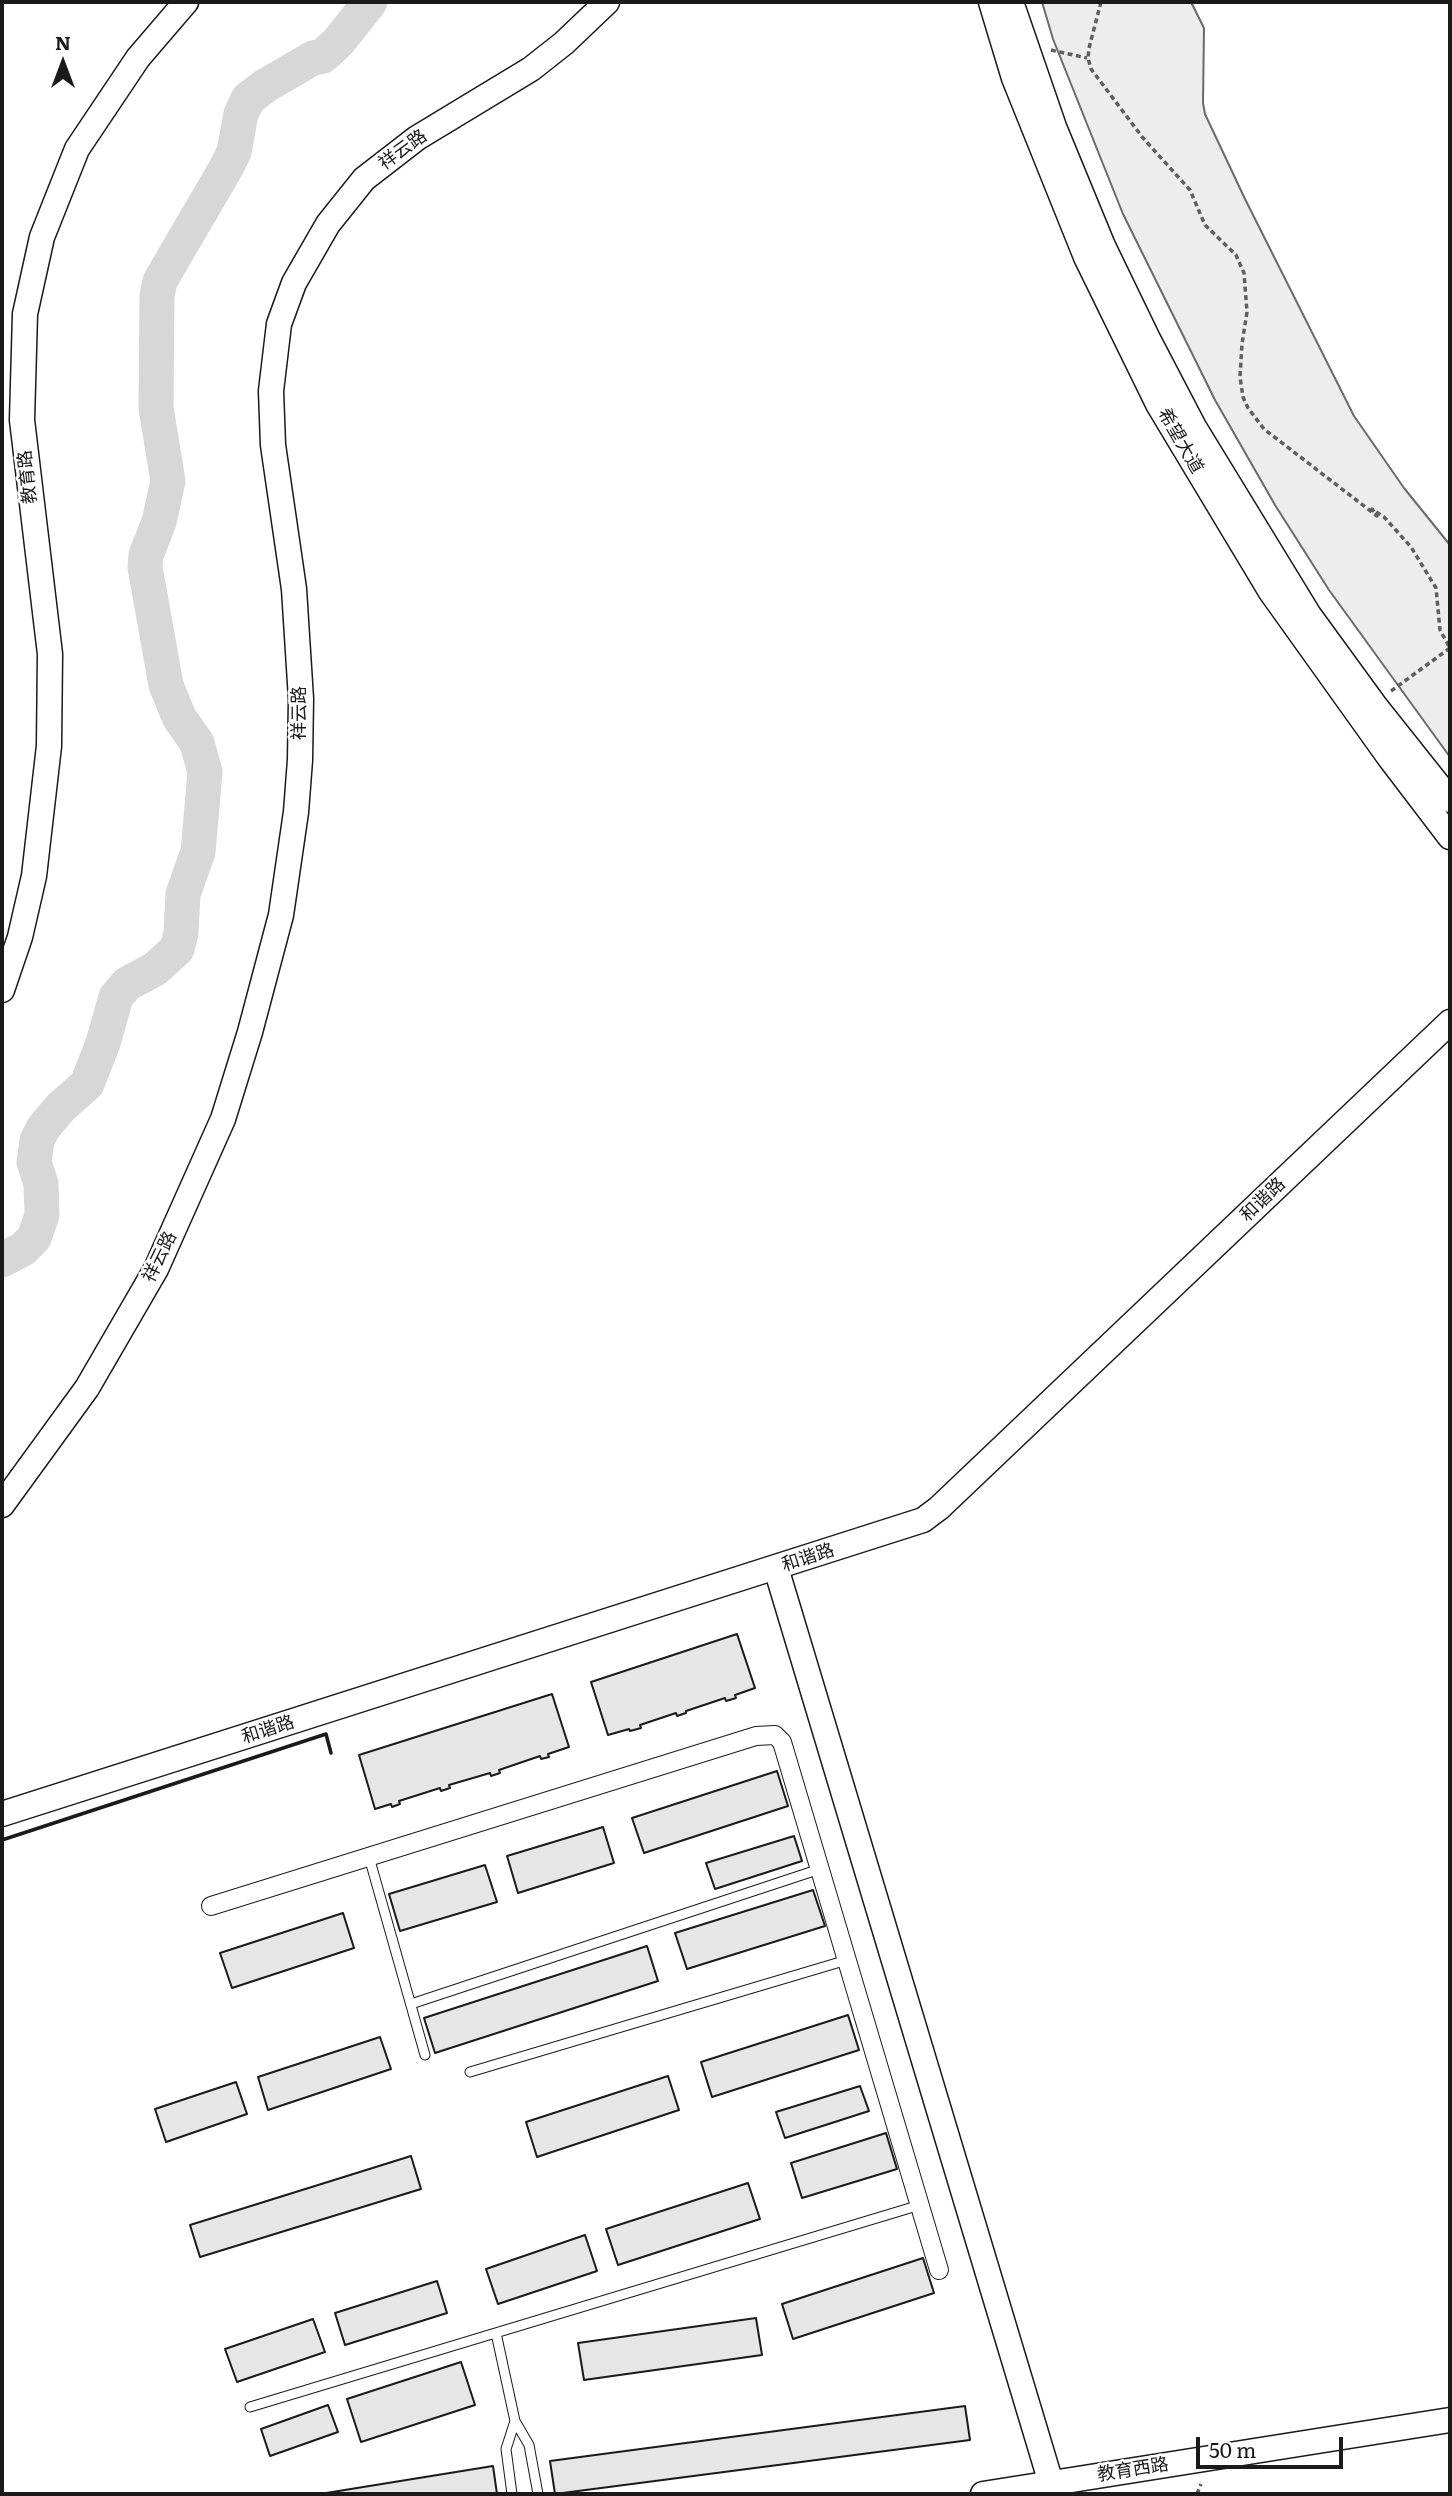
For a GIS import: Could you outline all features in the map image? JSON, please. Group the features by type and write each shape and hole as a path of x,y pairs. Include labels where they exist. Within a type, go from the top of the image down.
{"street":[{"name":"教育路","path":"2,990 20,937 34,876 49,746 50,654 22,420 25,314 42,237 77,149 138,58 186,2"},
{"name":"祥云路","path":"2,1505 86,1388 161,1257 223,1119 254,1018 281,915 296,813 301,699 295,601 274,445 271,391 279,324 294,283 328,224 364,179 417,138 531,69 564,43 607,2"},
{"name":"希望大道","path":"991,2 1014,78 1086,257 1158,404 1270,592 1450,837"},
{"name":"希望大道","path":"1011,2 1054,127 1103,246 1182,406 1309,615 1376,708 1450,800"},
{"name":"和谐路","path":"2,1814 910,1525 931,1515 1450,1022"},
{"path":"776,1568 1051,2483"},
{"path":"211,1906 756,1735 772,1734 782,1742 939,2270"},
{"name":"教育西路","path":"983,2494 1450,2420"}],"lane":[{"path":"369,1857 425,2054"},
{"path":"411,2004 820,1869"},
{"path":"470,2072 847,1960"},
{"path":"250,2407 920,2205"},
{"path":"496,2333 515,2421 530,2445 538,2494"},
{"path":"512,2494 506,2449 515,2421"}],"path":[{"path":"1101,2 1088,58 1091,69 1143,138 1190,190 1205,225 1239,261 1246,283 1247,301 1240,377 1243,397 1254,418 1282,444 1377,516 1373,509 1384,517 1411,547 1436,588 1440,630 1450,648 1391,691"},
{"path":"1051,50 1088,58"},
{"path":"1197,2494 1201,2484"}],"shaded area":[{"path":"1042,2 1191,2 1204,28 1205,114 1245,199 1354,416 1404,488 1450,545 1450,757 1329,590 1275,505 1215,400 1123,214 1053,39"}],"building":[{"path":"737,1634 755,1688 735,1695 736,1698 726,1701 725,1698 677,1716 676,1713 640,1725 641,1728 608,1735 591,1682"},
{"path":"552,1694 569,1747 548,1754 549,1757 541,1759 540,1756 499,1770 500,1773 491,1776 490,1773 449,1785 450,1788 441,1791 440,1788 399,1801 400,1804 392,1807 391,1804 375,1809 359,1755"},
{"path":"777,1771 788,1806 644,1853 632,1818"},
{"path":"603,1827 614,1863 518,1893 507,1856"},
{"path":"794,1836 802,1861 715,1889 706,1863"},
{"path":"485,1865 497,1902 400,1931 389,1894"},
{"path":"813,1890 825,1926 687,1969 675,1933"},
{"path":"343,1913 354,1948 232,1988 220,1953"},
{"path":"647,1946 658,1981 435,2053 424,2018"},
{"path":"848,2015 859,2050 712,2097 701,2062"},
{"path":"380,2037 391,2069 268,2110 258,2077"},
{"path":"668,2076 679,2110 537,2157 526,2122"},
{"path":"236,2082 247,2114 166,2142 155,2109"},
{"path":"860,2086 869,2111 785,2138 776,2112"},
{"path":"886,2133 897,2169 802,2198 791,2163"},
{"path":"411,2156 421,2189 200,2257 190,2225"},
{"path":"748,2183 760,2219 618,2265 606,2229"},
{"path":"585,2235 597,2271 498,2304 486,2269"},
{"path":"923,2258 934,2293 793,2339 782,2304"},
{"path":"437,2281 447,2313 345,2345 335,2313"},
{"path":"756,2318 762,2355 584,2380 578,2343"},
{"path":"313,2319 325,2352 237,2382 225,2349"},
{"path":"461,2362 475,2405 361,2442 347,2399"},
{"path":"328,2405 338,2432 270,2456 261,2429"},
{"path":"965,2406 970,2440 555,2494 550,2461"},
{"path":"493,2466 497,2494 320,2494"}],"waterway":[{"path":"2,1260 23,1249 34,1238 42,1215 41,1184 34,1162 37,1140 61,1107 87,1084 103,1043 116,997 127,984 155,969 177,949 181,933 183,894 198,852 205,772 197,743 179,717 166,685 145,567 146,555 159,522 168,481 156,408 157,296 160,281 234,152 241,114 248,99 313,58 323,56 339,41 370,2"}],"wall":[{"path":"2,1840 326,1734 331,1753"}]}
